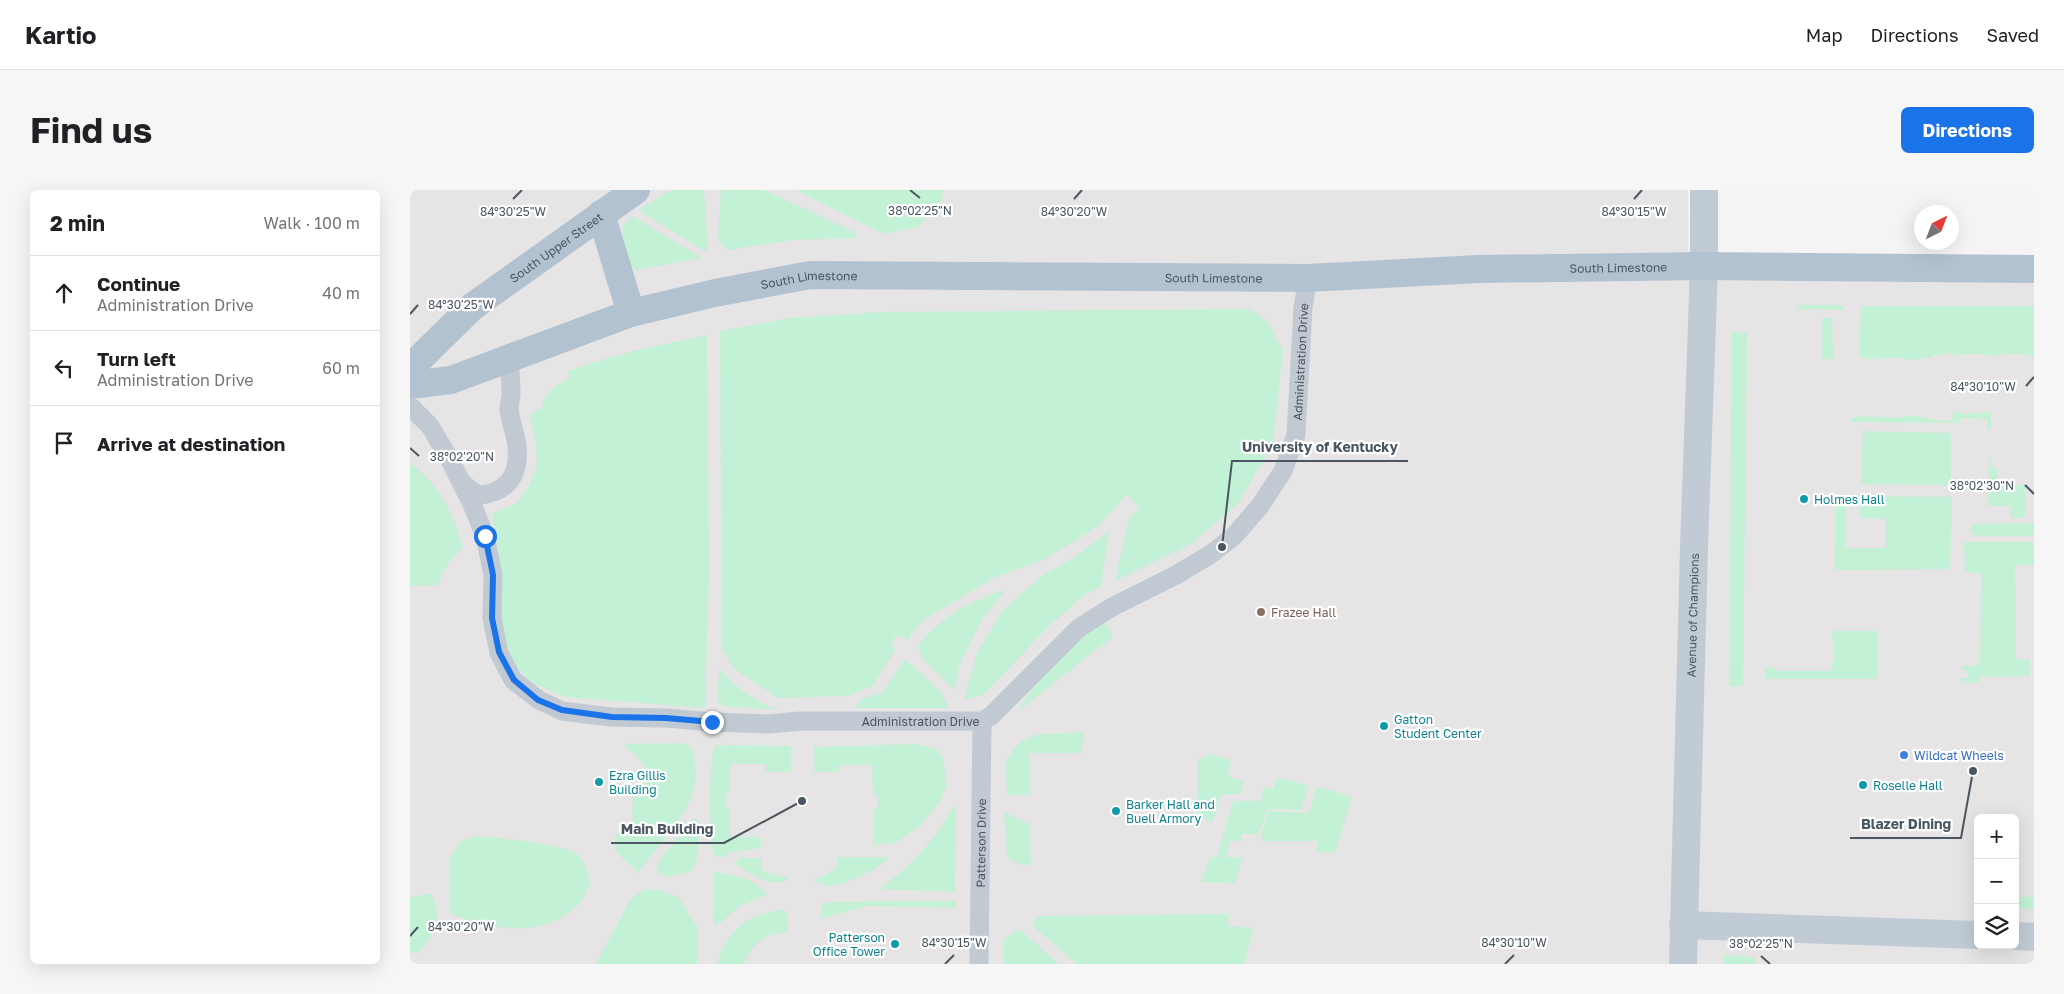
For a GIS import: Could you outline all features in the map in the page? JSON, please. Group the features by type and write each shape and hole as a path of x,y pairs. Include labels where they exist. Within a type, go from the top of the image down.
{"main road":[{"name":"South Upper Street","path":"410,368 472,307 636,190"},
{"name":"Avenue of Champions","path":"1683,964 1694,547 1704,266 1704,190"},
{"path":"601,214 631,313"},
{"name":"South Limestone","path":"410,385 451,380 631,313 715,293 810,274 1308,278 1479,269 1704,266 2034,269"},
{"path":"1683,925 1974,935"},
{"path":"2019,936 2034,937"}],"street":[{"name":"Administration Drive","path":"410,406 430,426 461,482 485,536 493,575 492,618 499,652 514,680 538,700 562,710 612,717 666,718 712,722 768,724 800,721 982,721 991,716 1079,628 1112,607 1176,575 1210,554 1234,536 1260,506 1284,471 1296,435 1303,308 1308,278"},
{"name":"Administration Drive","path":"461,482 477,495 489,494 500,490 512,479 517,463 517,446 509,408 511,393 510,358"},
{"name":"Patterson Drive","path":"979,964 982,721"}],"shaded area":[{"path":"410,190 1688,190 1689,276 2034,269 2034,964 410,964"}],"green space":[{"path":"671,190 704,190 707,251 638,210"},
{"path":"721,190 764,190 855,232 856,238 793,240 728,250 722,246 718,238"},
{"path":"796,190 944,190 941,201 918,227 884,234"},
{"path":"632,216 702,258 636,270 626,261 621,236 624,225"},
{"path":"1798,305 1843,305 1843,310 1798,309"},
{"path":"1861,306 2034,306 2034,356 2027,356 2027,354 2002,354 2002,356 1942,353 1941,355 1932,355 1932,358 1922,358 1921,360 1903,358 1863,359 1859,357"},
{"path":"1250,309 1267,321 1283,351 1273,442 1239,503 1191,544 1115,581 1129,519 1140,507 1127,495 1097,527 1045,559 994,578 923,620 907,640 903,637 895,636 891,643 895,650 873,685 849,696 778,698 733,668 722,648 720,331 790,318 881,312"},
{"path":"1822,318 1832,318 1833,359 1822,359"},
{"path":"1732,332 1747,333 1743,686 1729,686"},
{"path":"707,335 709,571 705,708 566,697 532,683 514,664 500,622 502,593 499,552 492,514 517,503 530,484 537,466 536,442 529,414 542,408 548,393 555,386 570,378 567,372 619,355"},
{"path":"1953,412 1961,412 1962,414 1991,412 1991,429 1987,430 1988,419 1961,418 1960,423 1852,422 1852,417 1862,416 1902,418 1902,416 1921,416 1921,418 1931,418 1931,420 1952,421"},
{"path":"1863,431 1951,433 1951,485 1861,484"},
{"path":"1989,458 1991,458 1991,468 1998,468 1998,484 2025,485 2025,517 2011,518 2011,506 1988,506"},
{"path":"410,463 430,481 444,501 455,523 463,548 448,564 438,585 410,586"},
{"path":"1860,496 1952,497 1950,569 1835,570 1836,497 1846,497 1845,548 1885,548 1885,519 1860,518"},
{"path":"2034,523 2034,536 1975,536 1971,532 1971,526 1975,524"},
{"path":"1109,531 1101,587 1084,595 1050,625 984,694 964,700 977,653 1002,611 1043,575 1072,559"},
{"path":"1964,542 2034,542 2034,565 2015,565 2016,659 2030,660 2030,676 1979,677 1978,683 1961,683 1960,678 1968,677 1968,671 1962,670 1962,666 1980,665 1981,573 1965,572"},
{"path":"1006,590 983,618 959,665 955,691 923,659 918,647 934,628 957,611 983,598"},
{"path":"1100,622 1105,623 1112,634 1111,640 1098,648 1016,713 1036,684 1060,656"},
{"path":"1832,631 1877,631 1877,679 1765,679 1765,667 1775,668 1775,671 1831,671 1832,661 1834,661"},
{"path":"905,659 940,691 949,708 855,708 861,699 883,692"},
{"path":"719,668 746,693 778,710 724,706 718,700"},
{"path":"1084,732 1084,742 1081,744 1082,753 1030,753 1030,795 1007,795 1005,762 1018,743 1035,735"},
{"path":"683,743 693,749 694,754 695,778 691,798 686,809 670,832 638,873 616,852 615,834 632,833 633,792 641,791 647,781 644,766 634,753 626,748 625,744"},
{"path":"916,744 936,749 943,758 947,785 940,801 922,824 895,843 873,845 874,809 877,808 877,794 873,794 872,765 839,765 839,772 814,772 814,747"},
{"path":"716,746 791,746 791,772 765,772 765,764 730,764 730,792 727,792 726,808 730,808 730,837 760,837 761,848 732,852 722,858 715,855 711,844 710,778 713,753"},
{"path":"1210,754 1231,760 1227,776 1244,781 1240,794 1221,795 1213,821 1205,820 1204,814 1197,814 1197,760"},
{"path":"1277,777 1309,786 1301,810 1268,809 1258,834 1241,834 1241,841 1230,841 1226,857 1242,858 1235,883 1201,882 1210,858 1217,857 1233,801 1260,801 1264,787 1273,789"},
{"path":"1317,786 1352,797 1335,853 1316,852 1319,841 1261,841 1261,833 1269,811 1309,813"},
{"path":"956,802 955,892 879,889 902,871 923,850 941,827"},
{"path":"1004,812 1030,824 1031,865 1024,865 1009,859 1006,849"},
{"path":"694,818 699,821 697,860 692,871 669,877 659,873 656,868 661,859"},
{"path":"475,836 545,844 571,851 581,858 585,865 590,884 585,895 568,913 552,922 536,927 501,927 483,924 450,913 450,858 460,842"},
{"path":"838,857 889,857 870,872 844,883 827,886 810,879 820,878 838,867"},
{"path":"743,858 761,858 762,870 773,875 789,878 783,882 776,883 761,879 733,863"},
{"path":"714,872 751,881 763,890 766,895 738,907 722,922 714,925"},
{"path":"644,889 660,890 679,898 697,927 697,964 596,964 630,900"},
{"path":"431,893 437,910 436,926 423,948 416,954 410,952 410,898"},
{"path":"2019,897 2034,897 2034,909 2019,908"},
{"path":"956,901 956,908 866,906 820,919 822,903"},
{"path":"778,910 787,912 788,932 766,937 751,950 744,964 717,964 726,942 739,927 756,917"},
{"path":"1229,914 1227,926 1253,928 1245,963 1243,964 1077,964 1033,926 1034,921 1039,916"},
{"path":"1019,929 1059,964 1004,964 1004,939"},
{"path":"1722,955 1754,957 1755,964 1723,964"}],"place":[{"name":"Holmes Hall","path":"1804,499"},
{"name":"University of Kentucky","path":"1222,547"},
{"name":"Frazee Hall","path":"1261,612"},
{"name":"Gatton Student Center","path":"1384,726"},
{"name":"Wildcat Wheels","path":"1904,755"},
{"name":"Blazer Dining","path":"1973,771"},
{"name":"Ezra Gillis Building","path":"599,782"},
{"name":"Roselle Hall","path":"1863,785"},
{"name":"Main Building","path":"802,801"},
{"name":"Barker Hall and Buell Armory","path":"1116,811"},
{"name":"Patterson Office Tower","path":"895,944"}],"route":[{"path":"485,536 493,575 492,618 499,652 514,680 538,700 562,710 612,717 666,718 712,722"}]}
